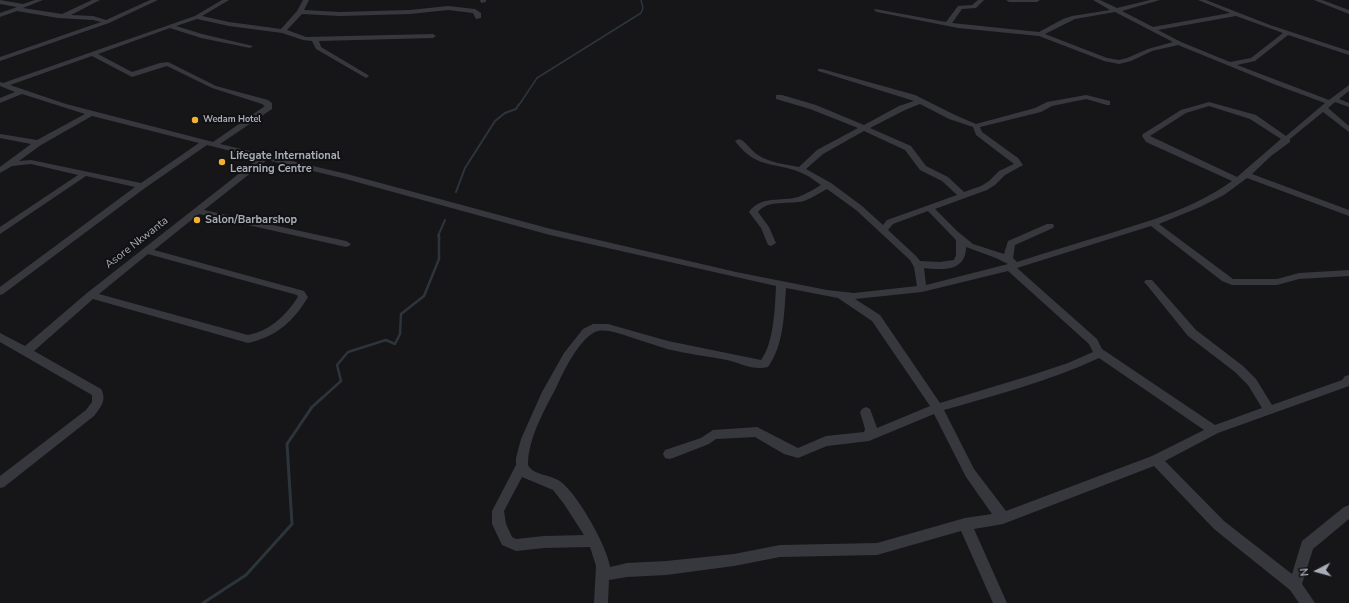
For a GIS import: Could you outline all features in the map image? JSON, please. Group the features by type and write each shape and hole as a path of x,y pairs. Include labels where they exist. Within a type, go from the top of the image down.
{"street":[{"path":"0,15 40,0"},
{"path":"64,16 97,0"},
{"path":"0,60 107,22 155,0"},
{"path":"2,84 94,54 197,17 226,0"},
{"path":"281,29 300,12 306,0"},
{"path":"948,24 960,7 974,7 981,0"},
{"path":"1009,0 1037,0"},
{"path":"1096,0 1114,11 1179,43 1251,74 1330,104 1349,105"},
{"path":"1040,34 1065,20 1087,14 1114,11 1157,0"},
{"path":"1201,0 1236,14 1349,53"},
{"path":"1318,0 1349,12"},
{"path":"2,4 64,16 93,18 107,22"},
{"path":"300,12 340,14 410,12 427,9 448,8 475,11 478,14 478,18"},
{"path":"876,10 985,30 1040,34 1106,60 1119,62 1129,60 1150,50 1179,43"},
{"path":"1151,29 1236,14"},
{"path":"197,17 229,24 281,29 300,38 328,39 434,36"},
{"path":"169,26 201,36 250,46"},
{"path":"1228,64 1253,60 1288,32"},
{"path":"315,39 318,48 366,76"},
{"path":"318,48 328,39"},
{"path":"0,292 142,186 210,143 262,114 270,107 265,102 214,86 168,64 162,64 132,75 94,54"},
{"path":"1251,74 1253,60"},
{"path":"820,70 920,101 952,117 976,126 1038,110 1050,104 1086,97 1107,104"},
{"path":"2,84 21,92 133,125 265,157 550,232 729,274 841,295 873,295 922,289 1152,223 1197,205 1221,193 1246,175 1349,87"},
{"path":"0,101 21,92"},
{"path":"779,97 813,107 908,148 923,168 945,179 963,196"},
{"path":"801,170 820,152 864,128 920,101"},
{"path":"1238,181 1149,140 1146,136 1170,118 1209,104 1253,117 1286,140"},
{"path":"1330,104 1349,130"},
{"path":"0,172 38,144 93,113"},
{"path":"882,230 890,222 984,188 992,183 1002,173 1018,166 1015,160 979,133 976,126"},
{"path":"0,136 38,144"},
{"path":"739,141 746,152 758,159 770,164 801,170 828,185 859,208 918,264 936,266 956,262 960,257 961,240"},
{"path":"25,153 31,162"},
{"name":"Asore Nkwanta","path":"27,351 91,295 265,157"},
{"path":"10,164 31,162 83,175 142,186"},
{"path":"0,231 83,175"},
{"path":"1246,175 1349,213"},
{"path":"771,243 765,227 753,212 755,208 765,204 796,200 828,185"},
{"path":"929,207 961,240 978,250 997,254 1011,264 1093,342 1098,352 1214,430"},
{"path":"198,210 346,244"},
{"path":"1152,223 1225,279 1232,282 1277,282 1299,276 1349,274"},
{"path":"1011,264 1010,243 1050,226"},
{"path":"91,295 248,339 259,338 283,322 297,307 303,297 301,293 147,251"},
{"path":"918,264 922,289"},
{"path":"1149,282 1192,333 1252,382 1270,411"},
{"path":"601,603 603,575 602,560 594,541 556,485 532,477 524,471 522,466 522,459 533,425 551,386 579,339 593,328 605,327 661,343 732,357 753,364 764,364 769,357 779,317 780,284"},
{"path":"841,295 876,318 937,408 970,473 1003,518"},
{"path":"0,337 97,392 99,396 98,402 90,413 2,479"},
{"path":"669,454 705,442 713,435 720,434 757,432 788,450 798,453 826,442 870,436 937,408 1072,366 1096,355 1098,352"},
{"path":"603,575 627,570 666,568 734,560 780,551 876,549 966,524 1003,518 1156,460 1214,430 1346,383 1349,379"},
{"path":"866,412 871,428 870,436"},
{"path":"1156,460 1219,526 1295,585 1308,603"},
{"path":"522,466 498,511 499,524 507,541 516,545 544,542 594,541"},
{"path":"1295,585 1307,545 1349,511"},
{"path":"966,524 1000,603"}],"waterway":[{"path":"519,105 537,78 641,13 643,8 641,0"},
{"path":"456,192 465,168 495,121 505,113 516,109 519,104"},
{"path":"438,236 445,220"},
{"path":"321,399 341,381 337,365 348,352 386,340 395,344 400,334 401,314 424,296 439,259 439,235"},
{"path":"203,603 246,575 292,524 287,444 312,407 322,398"}],"place":[{"name":"Wedam Hotel","path":"195,120"},
{"name":"Lifegate International Learning Centre","path":"222,162"},
{"name":"Salon/Barbarshop","path":"197,220"}]}
